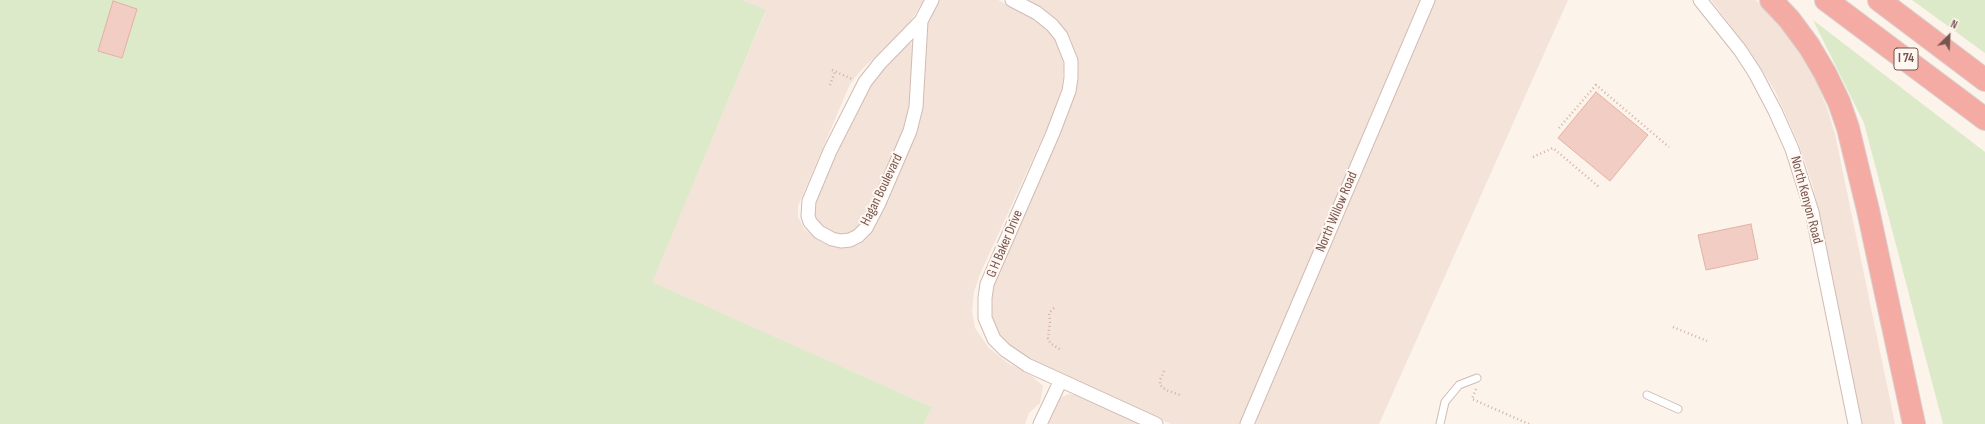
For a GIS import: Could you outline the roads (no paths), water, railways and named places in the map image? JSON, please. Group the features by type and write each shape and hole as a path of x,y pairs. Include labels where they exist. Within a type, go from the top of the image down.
{"highway":[{"path":"1771,0 1789,19 1809,46 1842,109 1868,210 1914,424"},
{"name":"I 74","path":"1826,0 1985,119"},
{"name":"I 74","path":"1879,0 1985,80"}],"street":[{"name":"Hagan Boulevard","path":"921,21 916,107 910,131 879,203 866,228 858,236 850,240 841,241 832,239 819,232 810,222 808,216 809,201 830,151 864,85 880,63 921,21 932,0"},
{"name":"G H Baker Drive","path":"1012,0 1037,13 1052,25 1061,36 1071,61 1071,78 1069,91 1053,134 987,284 985,318 994,338 1005,350 1027,365 1060,382 1156,424"},
{"name":"North Willow Road","path":"1247,424 1428,0"},
{"name":"North Kenyon Road","path":"1700,0 1740,50 1755,73 1775,111 1792,149 1812,212 1855,424"},
{"path":"1040,424 1060,382"}],"lane":[{"path":"1440,424 1445,402 1459,385 1477,378"},
{"path":"1646,395 1678,409"}]}
